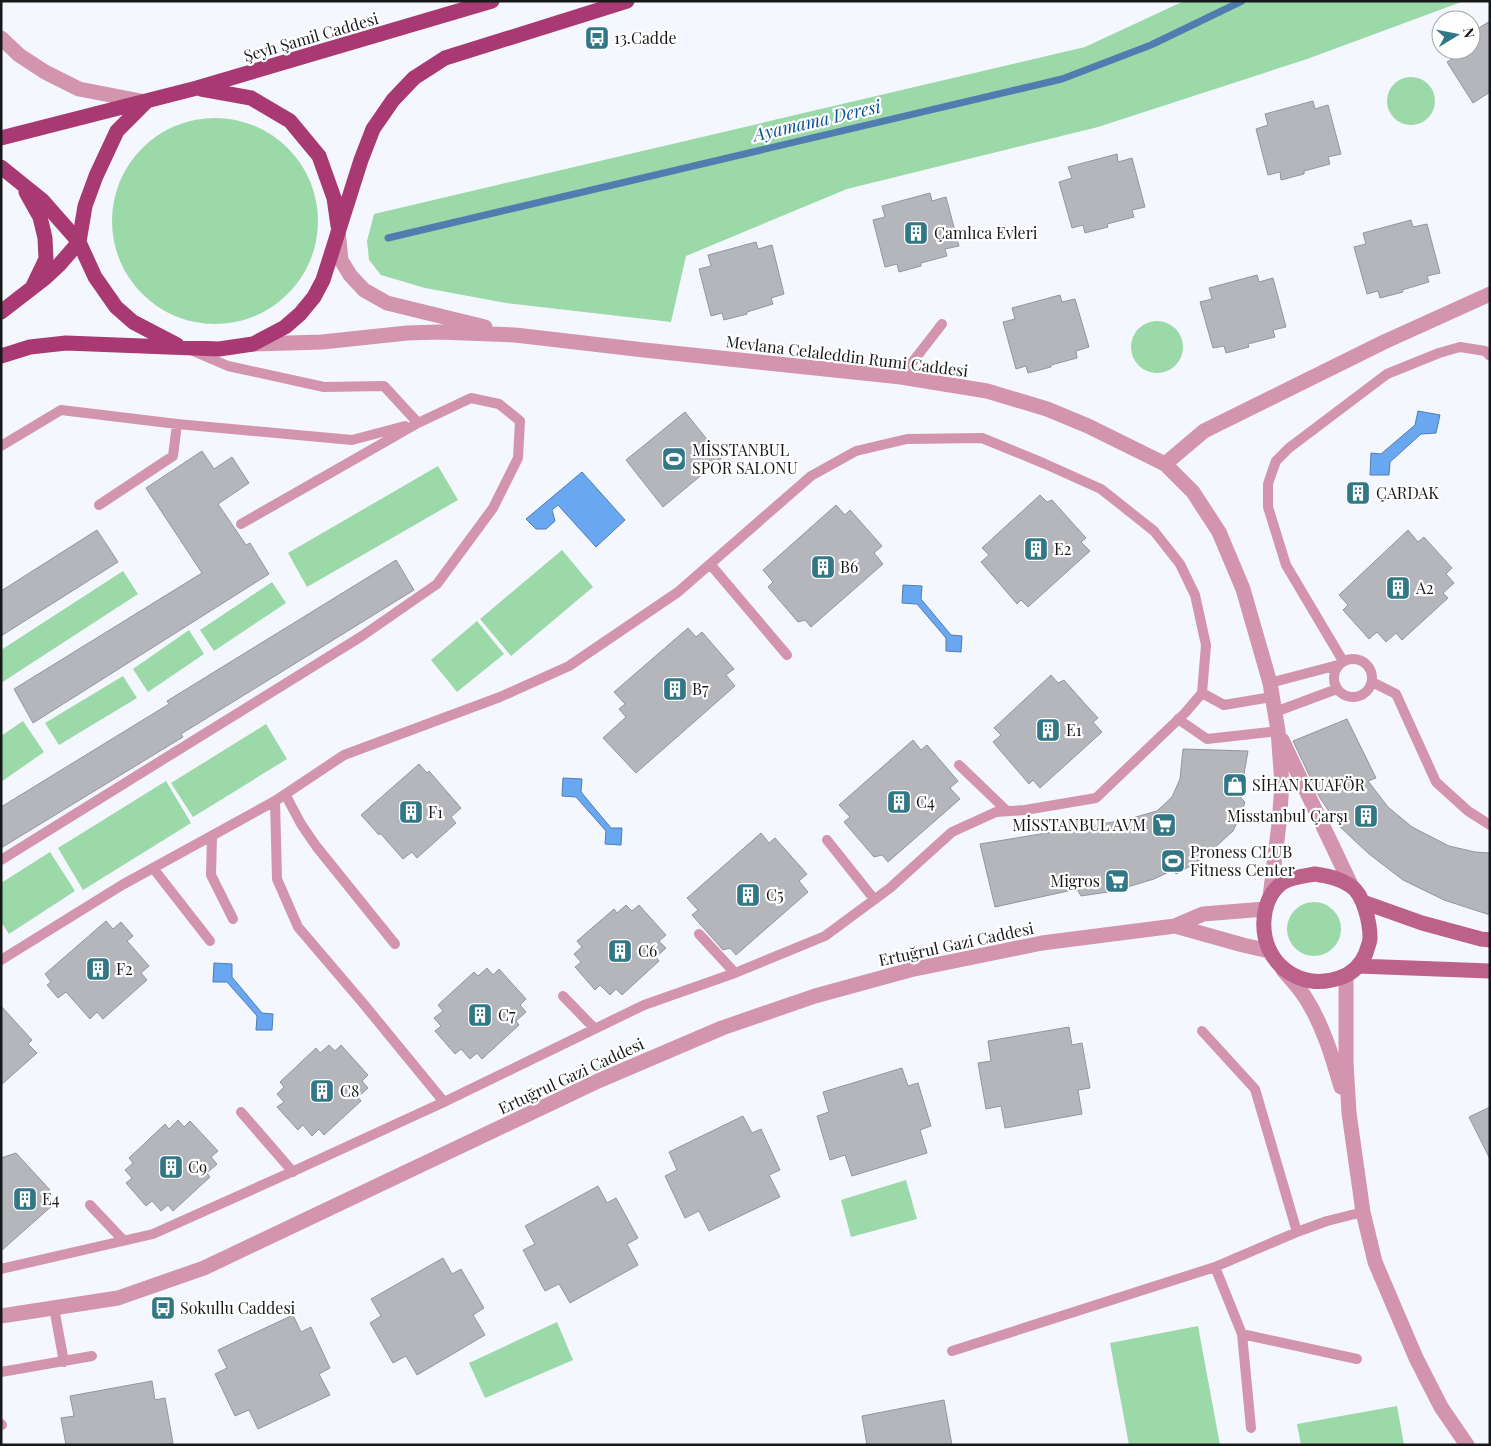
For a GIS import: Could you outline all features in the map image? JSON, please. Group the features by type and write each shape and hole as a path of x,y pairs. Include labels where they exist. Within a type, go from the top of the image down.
{"main road":[{"name":"Şeyh Şamil Caddesi","path":"1,138 198,88 492,1"},
{"path":"1,356 30,347 66,343 219,348 253,344 285,327 300,314 314,297 324,280 338,230 373,129 393,100 414,78 445,58 628,1"},
{"path":"198,88 252,98 290,121 319,156 334,198 338,230"},
{"path":"1,312 59,265 79,242 85,206 96,176 117,131 146,102"},
{"path":"1,167 42,200 79,242 95,278 116,307 133,322 184,348"},
{"path":"19,180 40,217 45,238 46,259 32,288"},
{"path":"1315,874 1334,877 1352,887 1363,902 1369,921 1370,940 1358,966 1346,976 1329,982 1317,982 1300,978 1283,970 1269,951 1264,932 1268,903 1282,883 1296,877 1315,874"},
{"path":"1363,902 1422,923 1490,940"},
{"path":"1358,966 1490,971"}],"street":[{"path":"1,38 20,55 45,72 79,89 146,102"},
{"path":"338,230 341,260 350,275 364,290 387,303 515,335"},
{"path":"1165,464 1204,431 1384,342 1490,294"},
{"path":"253,344 322,342 407,333 438,332 515,335"},
{"name":"Mevlana Celaleddin Rumi Caddesi","path":"515,335 901,377 987,391 1047,409 1088,426 1165,464 1193,492 1219,532 1243,589 1272,698 1278,731"},
{"path":"1278,731 1352,887"},
{"path":"1175,926 1203,914 1268,903 1279,824 1282,784 1278,731"},
{"path":"1175,926 1269,951"},
{"name":"Ertuğrul Gazi Caddesi","path":"1,1316 118,1298 204,1268 598,1081 722,1028 815,996 910,970 1042,943 1175,926"},
{"path":"1283,970 1305,997 1321,1027 1330,1048 1349,1113"},
{"path":"1346,976 1346,1063 1349,1113 1364,1212 1375,1262 1416,1358 1441,1407 1466,1445"}],"lane":[{"path":"901,377 942,324"},
{"path":"1341,663 1286,565 1268,507 1268,484 1276,461 1289,448 1387,374 1439,353 1460,347 1485,351 1490,356"},
{"path":"184,348 228,366 324,388 384,386 418,423"},
{"path":"1,860 362,636 437,584 492,508 518,458 520,421 500,404 471,398 418,423 241,524"},
{"path":"1,446 61,410 177,424 352,440 418,423"},
{"path":"99,505 173,456 177,424"},
{"path":"1,960 122,885 274,801 344,755 500,697 569,666 678,592 811,476 856,451 907,439 982,438 1102,489 1154,531 1180,564 1195,595 1206,646 1202,693 1178,719 1096,798 1025,810 996,812 952,832 890,888 825,936 735,973 644,1005 444,1102 154,1234 1,1269"},
{"path":"710,564 787,655"},
{"path":"1272,698 1341,663 1349,659 1356,659 1367,664 1372,676 1369,688 1359,696 1347,696 1337,689 1333,677 1341,663"},
{"path":"1372,682 1396,694 1436,782 1468,811 1490,825"},
{"path":"1202,693 1224,706 1337,689"},
{"path":"1178,719 1207,739 1278,731"},
{"path":"959,764 1007,811"},
{"path":"285,794 316,846 395,944"},
{"path":"274,801 277,879 298,927 444,1102"},
{"path":"212,836 211,875 233,920"},
{"path":"827,840 874,899"},
{"path":"153,868 210,941"},
{"path":"699,934 735,973"},
{"path":"563,996 594,1029"},
{"path":"1202,1031 1255,1089 1297,1232"},
{"path":"241,1112 293,1172"},
{"path":"90,1204 123,1240"},
{"path":"952,1351 1215,1267 1297,1232 1327,1221 1364,1212"},
{"path":"1215,1267 1242,1334 1251,1428"},
{"path":"54,1308 64,1362"},
{"path":"1242,1334 1357,1359"},
{"path":"1,1372 92,1356"}],"green space":[{"path":"1184,1 1464,1 1440,10 1431,10 1431,13 1307,59 1098,127 847,189 686,256 671,322 506,303 425,288 381,275 369,260 367,241 374,214 1085,47"},
{"path":"1406,77 1416,77 1428,84 1435,96 1435,106 1428,118 1416,125 1406,125 1398,121 1391,114 1387,106 1387,96 1391,88 1398,81"},
{"path":"205,118 225,118 255,125 281,141 295,155 311,181 318,211 318,231 311,261 295,287 281,301 255,317 225,324 205,324 175,317 149,301 135,287 119,261 112,231 112,211 119,181 135,155 149,141 175,125"},
{"path":"1157,321 1167,323 1175,329 1181,337 1183,347 1181,357 1175,365 1167,371 1157,373 1147,371 1139,365 1133,357 1131,347 1133,337 1139,329 1147,323"},
{"path":"438,466 458,500 307,587 288,553"},
{"path":"562,550 593,587 511,656 480,619"},
{"path":"123,571 138,594 1,683 1,650"},
{"path":"272,582 286,603 214,651 200,630"},
{"path":"477,621 504,654 457,692 431,660"},
{"path":"189,630 204,654 148,692 133,669"},
{"path":"123,676 137,698 59,745 45,723"},
{"path":"23,721 44,752 1,782 1,736"},
{"path":"266,724 287,759 193,817 171,783"},
{"path":"166,781 191,823 83,890 58,848"},
{"path":"50,852 75,891 9,934 1,922 1,883"},
{"path":"1309,902 1319,902 1329,906 1337,914 1341,929 1337,944 1329,952 1319,956 1309,956 1299,952 1291,944 1287,934 1287,924 1291,914 1299,906"},
{"path":"906,1180 917,1219 851,1237 841,1200"},
{"path":"557,1322 573,1360 485,1398 469,1363"},
{"path":"1198,1326 1220,1445 1129,1445 1110,1343"},
{"path":"1397,1406 1404,1445 1301,1445 1297,1424"}],"water":[{"path":"1418,411 1440,415 1436,433 1421,434 1390,462 1389,475 1370,475 1371,453 1381,454 1415,425"},
{"path":"582,472 625,520 596,547 558,505 552,510 555,521 546,529 536,529 526,519"},
{"path":"903,585 922,586 921,599 951,635 962,636 961,652 946,651 946,638 917,604 902,603"},
{"path":"563,778 582,779 581,792 611,828 622,828 621,845 605,844 606,831 576,797 562,796"},
{"path":"214,963 232,964 232,977 262,1013 273,1014 272,1030 256,1030 257,1016 227,982 213,982"}],"building":[{"path":"1490,21 1490,92 1473,103 1447,62 1450,60 1481,60 1481,27"},
{"path":"1313,101 1315,109 1328,105 1341,154 1328,157 1330,164 1304,171 1304,174 1281,180 1280,172 1268,175 1256,129 1268,125 1265,114"},
{"name":"Çamlıca Evleri","path":"1117,154 1118,162 1132,158 1145,207 1132,210 1134,217 1107,224 1108,227 1085,233 1083,225 1072,228 1059,182 1072,178 1068,167"},
{"name":"Çamlıca Evleri","path":"930,193 932,201 946,197 959,246 945,249 947,256 921,263 921,266 899,272 897,264 885,267 873,220 885,217 882,206"},
{"path":"1411,220 1413,227 1427,224 1440,273 1427,276 1429,282 1402,290 1403,292 1380,298 1378,291 1367,294 1354,247 1366,244 1363,233"},
{"path":"756,242 758,249 772,245 784,294 771,298 773,304 747,312 747,314 724,320 722,313 711,316 699,269 711,266 708,255"},
{"path":"1257,275 1259,282 1273,278 1286,327 1273,330 1275,337 1248,344 1249,347 1226,353 1224,346 1213,348 1200,302 1212,299 1209,288"},
{"path":"1060,295 1062,302 1075,299 1089,347 1076,351 1077,358 1051,365 1051,367 1028,373 1026,366 1016,369 1003,322 1015,319 1012,308"},
{"name":"MİSSTANBUL SPOR SALONU","path":"685,412 722,458 663,507 626,460"},
{"path":"202,451 214,469 232,457 249,483 218,504 246,545 250,543 269,574 33,723 14,689 202,573 146,488"},
{"name":"E2","path":"1040,495 1047,502 1052,500 1086,538 1081,542 1090,551 1028,607 1021,600 1017,604 981,562 989,555 982,548"},
{"name":"B6","path":"836,505 845,515 850,510 882,546 874,553 883,564 811,627 805,620 798,622 768,587 773,582 763,570"},
{"path":"97,530 118,562 1,636 1,591"},
{"name":"A2","path":"1408,530 1418,542 1424,537 1452,568 1446,574 1454,583 1443,593 1448,598 1402,640 1396,633 1386,642 1377,632 1369,639 1343,610 1348,605 1339,595"},
{"path":"396,560 414,590 181,734 183,737 1,848 1,807 169,704 167,701"},
{"name":"B7","path":"688,628 696,637 702,632 734,669 726,675 735,686 636,773 603,738 626,717 619,709 625,704 614,692"},
{"name":"E1","path":"1051,675 1058,683 1064,680 1098,718 1093,722 1102,732 1040,788 1033,780 1029,784 993,742 1001,735 994,728"},
{"name":"Misstanbul Çarşı","path":"1347,719 1376,778 1368,781 1388,807 1412,827 1449,846 1475,852 1490,853 1490,915 1444,900 1403,880 1369,854 1338,825 1320,798 1293,741"},
{"name":"C4","path":"913,740 921,750 927,745 958,781 950,788 960,799 888,862 882,855 874,857 844,822 850,817 839,805"},
{"name":"MİSSTANBUL AVM","path":"1183,749 1248,751 1240,797 1245,802 1242,812 1233,831 1211,851 1194,864 1176,874 1173,870 1154,879 1114,891 1081,896 1077,889 995,907 980,844 1125,820 1157,811 1172,797 1180,779"},
{"name":"F1","path":"419,764 427,773 429,771 461,808 451,817 456,823 417,858 412,852 403,859 361,815"},
{"name":"C5","path":"761,833 769,843 775,838 807,874 799,881 808,892 736,955 730,948 723,950 692,915 698,910 687,898"},
{"name":"C6","path":"626,905 632,911 639,905 666,935 659,941 666,948 656,957 659,961 622,995 616,989 610,995 600,985 595,990 575,967 581,962 574,954 582,947 577,941 614,909 617,913"},
{"name":"F2","path":"106,921 113,929 121,922 133,936 127,941 149,966 141,973 147,980 103,1019 97,1012 90,1019 66,992 58,998 47,985 51,982 45,974"},
{"name":"C7","path":"487,968 493,975 499,969 526,999 520,1005 526,1012 516,1021 519,1025 482,1059 477,1053 470,1059 461,1049 455,1054 435,1031 441,1026 434,1018 443,1011 438,1005 474,972 478,976"},
{"path":"1,1006 32,1040 28,1044 37,1053 1,1085"},
{"path":"1069,1027 1072,1045 1082,1043 1090,1088 1078,1090 1082,1114 1005,1128 1001,1106 986,1109 978,1063 991,1061 988,1041"},
{"name":"C8","path":"329,1045 335,1051 341,1045 368,1075 362,1081 368,1088 358,1097 361,1101 324,1135 319,1129 312,1136 303,1125 298,1130 277,1107 284,1102 277,1094 284,1087 280,1082 316,1048 320,1053"},
{"path":"902,1068 908,1086 918,1083 931,1126 920,1130 927,1153 852,1176 845,1155 830,1160 817,1116 829,1112 823,1092"},
{"path":"1490,1107 1490,1159 1469,1117"},
{"path":"743,1116 752,1133 761,1129 780,1170 769,1175 780,1197 709,1231 699,1211 685,1218 665,1176 677,1170 669,1152"},
{"name":"C9","path":"178,1120 184,1127 190,1121 218,1151 211,1157 217,1164 207,1173 210,1177 173,1211 168,1205 161,1211 152,1201 146,1206 126,1183 132,1178 125,1170 133,1163 129,1158 165,1124 169,1129"},
{"name":"E4","path":"16,1153 50,1190 45,1195 54,1204 1,1251 1,1158"},
{"path":"598,1186 607,1203 616,1198 638,1238 627,1244 638,1265 570,1303 559,1284 545,1291 523,1250 535,1244 525,1226"},
{"path":"443,1258 452,1274 461,1269 484,1308 473,1315 485,1335 417,1375 406,1356 393,1363 370,1323 381,1316 371,1299"},
{"path":"293,1315 301,1332 311,1327 330,1368 319,1374 330,1395 258,1429 249,1410 235,1416 215,1374 227,1368 218,1350"},
{"path":"152,1381 155,1400 165,1398 173,1443 163,1445 66,1445 61,1418 74,1416 70,1396"},
{"path":"944,1400 952,1445 867,1445 862,1416"}],"waterway":[{"name":"Ayamama Deresi","path":"388,238 1062,79 1151,45 1242,1"}],"place":[{"name":"13.Cadde","path":"597,38"},
{"name":"Çamlıca Evleri","path":"916,233"},
{"name":"MİSSTANBUL SPOR SALONU","path":"674,459"},
{"name":"ÇARDAK","path":"1358,493"},
{"name":"E2","path":"1036,549"},
{"name":"B6","path":"823,567"},
{"name":"A2","path":"1398,588"},
{"name":"B7","path":"675,689"},
{"name":"E1","path":"1048,730"},
{"name":"SİHAN KUAFÖR","path":"1235,785"},
{"name":"C4","path":"899,802"},
{"name":"F1","path":"411,812"},
{"name":"Misstanbul Çarşı","path":"1366,816"},
{"name":"MİSSTANBUL AVM","path":"1164,825"},
{"name":"Proness CLUB Fitness Center","path":"1173,861"},
{"name":"Migros","path":"1117,881"},
{"name":"C5","path":"748,895"},
{"name":"C6","path":"620,951"},
{"name":"F2","path":"98,969"},
{"name":"C7","path":"480,1015"},
{"name":"C8","path":"322,1091"},
{"name":"C9","path":"171,1167"},
{"name":"E4","path":"25,1199"},
{"name":"Sokullu Caddesi","path":"163,1308"}]}
